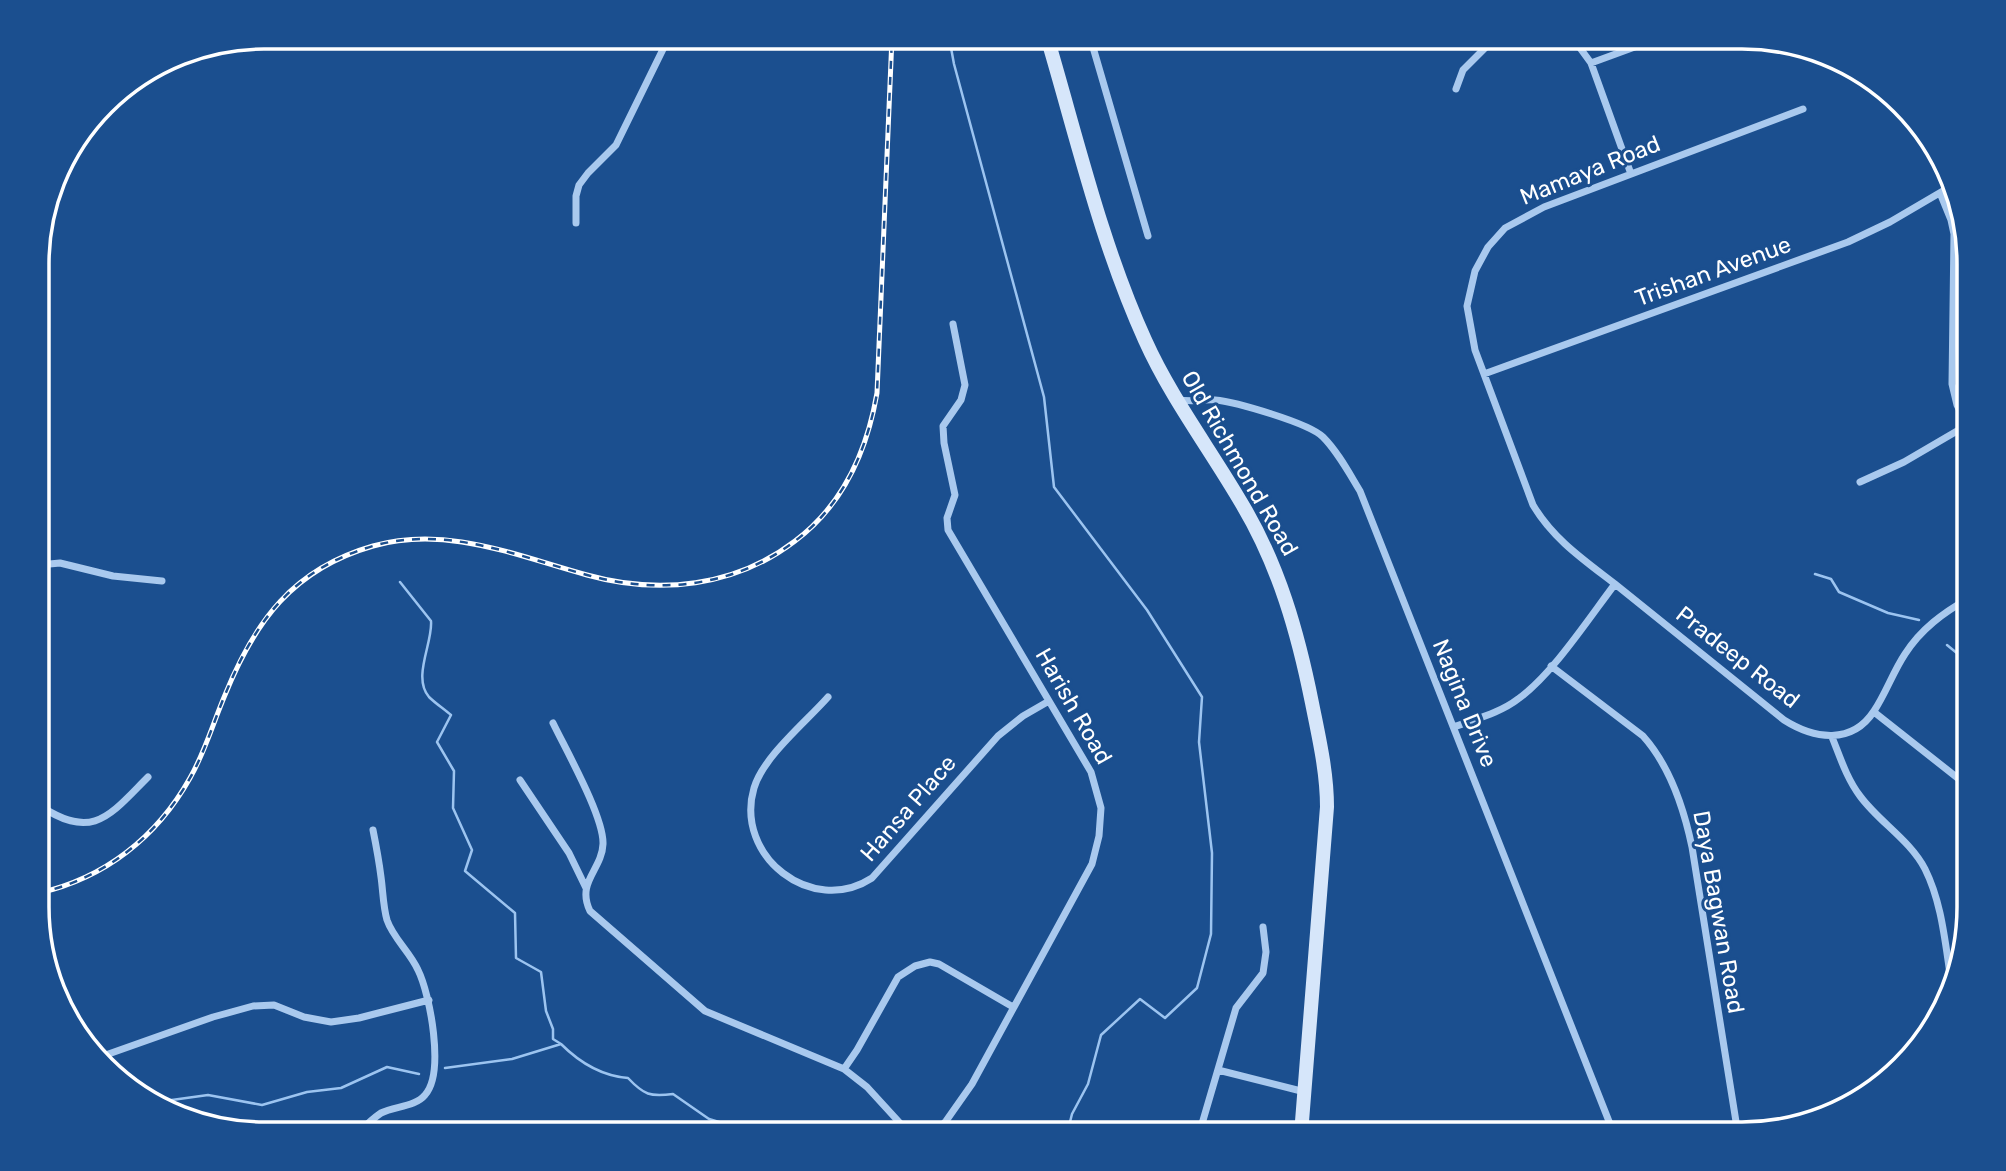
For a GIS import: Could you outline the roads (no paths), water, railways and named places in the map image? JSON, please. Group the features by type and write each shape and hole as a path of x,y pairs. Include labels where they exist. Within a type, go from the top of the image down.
{"street":[{"path":"576,223 576,196 579,186 616,145 663,49"},
{"name":"Old Richmond Road","path":"1050,49 1109,250 1145,341 1177,399 1242,504 1280,581 1304,667 1327,780 1327,807 1302,1122"},
{"path":"1093,49 1148,236"},
{"path":"1456,89 1463,70 1484,49"},
{"path":"1581,49 1591,63 1631,174"},
{"path":"1591,63 1629,49"},
{"name":"Mamaya Road","path":"1615,584 1559,539 1544,523 1524,485 1475,350 1467,306 1475,271 1499,233 1517,220 1544,207 1804,109"},
{"name":"Trishan Avenue","path":"1485,374 1848,242 1890,222 1944,190"},
{"path":"1940,193 1954,234 1952,384 1957,405"},
{"name":"Harish Road","path":"945,1122 972,1084 1093,864 1101,821 1099,793 1091,772 948,530 946,522 955,495 943,426 961,400 965,385 953,324"},
{"name":"Nagina Drive","path":"1177,399 1195,402 1217,400 1294,422 1322,436 1360,491 1609,1122"},
{"path":"1860,482 1904,462 1957,431"},
{"path":"49,564 113,576 162,581"},
{"path":"1454,727 1517,700 1551,666 1615,584"},
{"name":"Pradeep Road","path":"1615,584 1784,720 1801,730 1832,737"},
{"path":"1949,967 1938,905 1924,869 1916,855 1860,797 1849,780 1832,737 1857,728 1874,712 1905,654 1921,633 1957,606"},
{"name":"Daya Bagwan Road","path":"1551,666 1643,736 1652,746 1683,812 1694,858 1736,1122"},
{"name":"Hansa Place","path":"828,697 765,765 754,788 751,816 758,844 774,867 807,887 832,891 856,887 872,878 998,736 1023,716 1049,701"},
{"path":"1874,712 1957,778"},
{"path":"553,723 602,830 601,858 586,888"},
{"path":"49,810 75,823 93,822 107,817 148,777"},
{"path":"520,780 569,853 586,888 590,911 705,1011 844,1069 867,1087 899,1122"},
{"path":"370,1122 375,1117 418,1101 428,1090 434,1051 433,1018 429,1000 417,968 388,923 373,830"},
{"path":"1203,1122 1236,1008 1263,973 1266,952 1263,927"},
{"path":"844,1069 857,1050 888,990 898,977 915,966 930,962 939,964 1013,1007"},
{"path":"107,1054 213,1017 253,1006 274,1005 304,1017 331,1022 359,1018 429,1000"},
{"path":"1218,1070 1306,1092"}],"waterway":[{"path":"951,49 1044,397 1054,487 1147,610 1202,697 1199,742 1212,853 1211,934 1197,988 1165,1018 1140,999 1101,1035 1088,1084 1070,1122"},
{"path":"1815,574 1831,579 1839,592 1888,613 1919,620"},
{"path":"400,582 431,621 422,680 429,697 451,715 437,742 454,771 453,808 472,850 465,871 515,913 516,958 541,972 553,1039 561,1044"},
{"path":"1947,645 1957,653"},
{"path":"445,1068 512,1059 561,1044 592,1067 609,1075 628,1078 648,1093 673,1094 709,1119 719,1122"},
{"path":"170,1100 208,1095 262,1105 307,1092 341,1088 387,1067 419,1074"}],"railway":[{"path":"49,890 86,877 107,866 127,852 162,819 195,768 237,668 264,621 280,601 299,584 345,556 401,540 455,541 482,545 614,581 669,585 696,583 747,569 772,556 812,527 827,511 850,475 867,436 877,393 891,49"}]}
